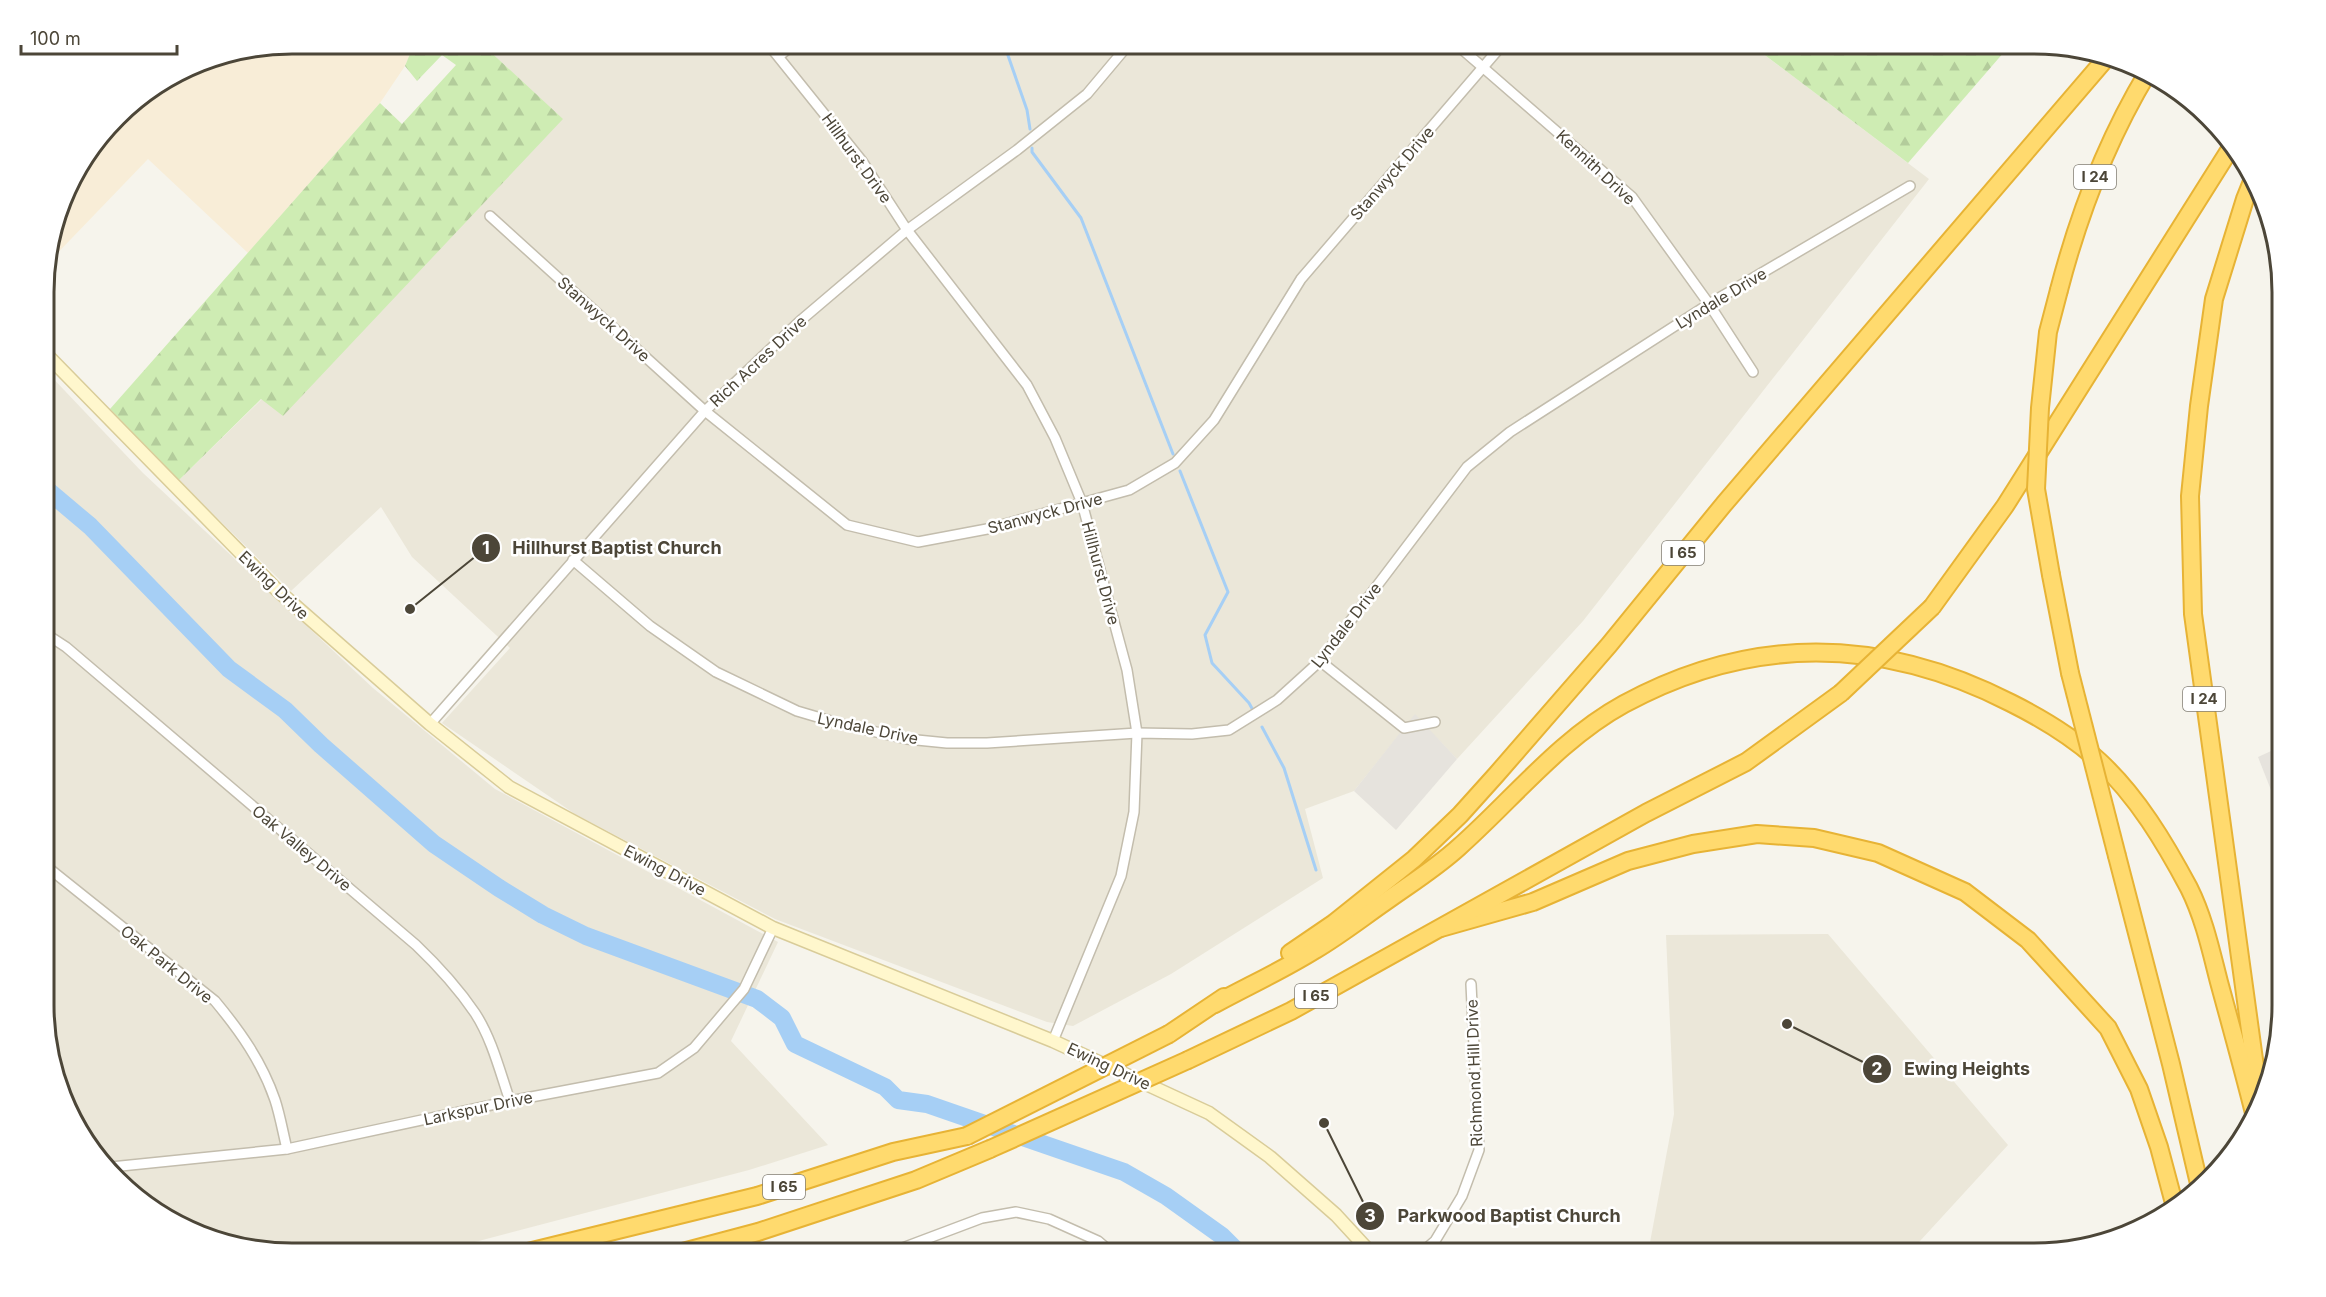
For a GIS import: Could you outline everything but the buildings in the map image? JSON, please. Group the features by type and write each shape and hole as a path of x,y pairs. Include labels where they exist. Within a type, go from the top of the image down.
{"highway":[{"name":"I 65","path":"565,1243 757,1196 893,1152 968,1136 1169,1034 1334,923 1414,859 1460,815 1601,653 1724,504 2101,64"},
{"name":"I 24","path":"2143,81 2120,119 2100,163 2067,258 2048,332 2040,408 2036,489 2070,673 2197,1178"},
{"name":"I 65","path":"717,1243 758,1232 916,1180 1188,1060 1291,1011 1646,813 1746,762 1841,693 1932,607 2005,506 2227,153"},
{"name":"I 24","path":"2249,190 2214,299 2199,406 2190,496 2193,614 2258,1086"},
{"path":"1215,1004 1316,950 1426,875 1584,730 1623,704 1689,675 1734,662 1779,654 1807,652 1863,654 1892,658 1952,676 1994,694 2069,736 2101,762 2119,781 2136,801 2164,844 2190,892 2209,944 2251,1102"},
{"path":"1441,928 1533,902 1628,861 1693,844 1757,834 1814,838 1878,853 1965,892 2028,940 2108,1028 2139,1089 2159,1147 2173,1198"}],"main road":[{"name":"Ewing Drive","path":"54,362 276,589 430,724 509,786 773,928 1053,1041 1209,1113 1270,1157 1336,1215 1362,1243"}],"street":[{"name":"Rich Acres Drive","path":"430,724 705,411 800,321 907,230 1017,150 1087,94 1121,54"},
{"name":"Kennith Drive","path":"1469,54 1632,197 1709,304 1753,372"},
{"name":"Stanwyck Drive","path":"490,216 705,411 847,525 918,542 987,529 1129,490 1175,464 1214,420 1301,279 1494,54"},
{"name":"Hillhurst Drive","path":"779,56 862,161 907,230 1027,385 1055,438 1082,503 1127,670 1137,734 1134,812 1121,876 1053,1041"},
{"name":"Lyndale Drive","path":"573,560 650,626 716,672 797,711 819,718 907,739 947,742 987,743 1137,734 1192,734 1229,729 1277,700 1320,662 1467,467 1510,432 1709,304 1910,186"},
{"name":"Oak Valley Drive","path":"54,639 416,945 448,976 476,1015 490,1045 510,1101"},
{"path":"1320,662 1404,728 1435,722"},
{"name":"Oak Park Drive","path":"54,872 215,1001 234,1024 260,1064 275,1101 287,1149"},
{"name":"Larkspur Drive","path":"117,1166 287,1149 510,1101 658,1073 694,1048 744,989 773,928"},
{"name":"Richmond Hill Drive","path":"1433,1243 1462,1196 1479,1150 1471,984"},
{"path":"916,1243 982,1218 1016,1212 1049,1219 1100,1243"}],"shaded area":[{"path":"410,54 405,66 380,103 248,253 148,159 57,253 62,230 72,201 94,160 113,135 135,113 173,86 215,67 261,56"},
{"path":"493,54 1763,54 1929,179 1583,621 1457,759 1415,715 1354,791 1305,809 1323,878 1171,974 1073,1026 1047,1022 775,919 575,814 442,723 510,648 412,557 381,507 291,591 179,480 262,399 283,415 562,119"},
{"path":"54,379 143,473 373,688 495,789 778,942 731,1041 828,1145 749,1170 471,1243 292,1243 245,1238 201,1225 147,1194 113,1162 94,1137 72,1096 62,1067 56,1036 54,1005"},
{"path":"1415,714 1457,759 1396,830 1354,791"},
{"path":"2272,751 2272,793 2258,757"},
{"path":"1828,934 2008,1145 1918,1243 1650,1243 1674,1114 1666,935"}],"green space":[{"path":"410,54 493,54 563,119 283,416 261,399 179,480 110,409 380,103 402,124 456,65 442,55 417,81 405,66"},
{"path":"1763,54 2002,54 1908,163"}],"waterway":[{"path":"1007,54 1027,110 1030,129"},
{"path":"1032,148 1032,152 1081,218 1173,454"},
{"path":"1180,471 1228,592 1205,635 1212,663 1249,703 1254,712"},
{"path":"54,496 90,526 229,669 285,710 321,745 434,844 499,888 543,915 586,936 757,999 782,1018 795,1044 885,1087 898,1100 927,1104 1124,1172 1166,1196 1229,1243"},
{"path":"1262,727 1284,768 1316,870"}],"place":[{"name":"Hillhurst Baptist Church","path":"410,609"},
{"name":"Ewing Heights","path":"1787,1024"},
{"name":"Parkwood Baptist Church","path":"1324,1123"}]}
